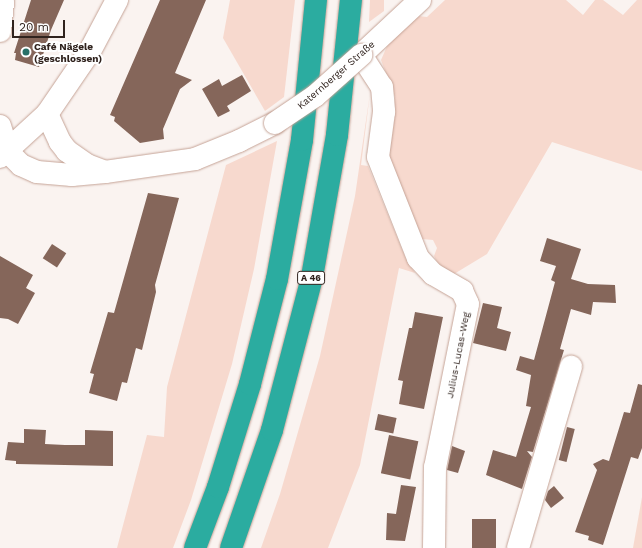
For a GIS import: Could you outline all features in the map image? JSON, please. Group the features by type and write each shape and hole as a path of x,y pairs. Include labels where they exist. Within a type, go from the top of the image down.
{"highway":[{"path":"195,548 218,486 250,384 277,279 302,140 316,0"},
{"name":"A 46","path":"231,548 272,430 312,276 337,135 351,0"}],"street":[{"path":"0,31 3,0"},
{"path":"4,155 47,114 90,51 117,0"},
{"name":"Katernberger Straße","path":"4,155 29,170 41,173 72,175 105,172 195,158 239,142 275,123 315,96 420,0"},
{"name":"Julius-Lucas-Weg","path":"361,55 382,87 384,101 378,150 382,168 418,258 433,274 462,291 468,304 435,467 434,548"},
{"path":"47,114 60,142 67,151 87,165 105,172"},
{"path":"0,126 4,155"},
{"path":"518,548 571,367"}],"shaded area":[{"path":"230,0 295,0 284,97 265,111 223,38"},
{"path":"370,0 384,0 384,11 369,22"},
{"path":"445,0 566,0 583,15 595,0 603,0 623,15 637,0 642,0 642,171 552,142 487,254 454,274 438,264 434,256 437,248 433,240 422,239 389,157 395,97 381,60 388,44 418,16 427,17"},
{"path":"370,93 361,165 368,166 406,259 415,273 399,268 360,465 328,548 261,548 280,494 320,356 355,196"},
{"path":"277,141 254,269 232,364 191,500 173,548 117,548 147,435 164,437 167,387 226,165"},
{"path":"642,497 642,548 633,548"}],"building":[{"path":"31,0 64,0 51,30 39,67 15,60 16,53 14,53"},
{"path":"160,0 206,0 175,73 192,80 180,89 163,129 164,139 140,143 114,121 115,117 110,115"},
{"path":"242,75 251,91 227,106 230,111 218,117 202,89 219,79 222,86"},
{"path":"148,193 179,198 155,285 156,292 142,350 136,348 127,383 122,382 117,401 89,393 94,374 90,373 108,312 114,313"},
{"path":"547,238 581,249 571,279 588,284 615,285 616,303 593,302 591,315 571,309 560,349 564,350 533,452 527,451 532,457 522,489 486,475 493,450 516,457 531,407 526,406 531,375 516,370 520,356 534,360 555,282 551,280 556,266 540,261"},
{"path":"52,244 66,253 57,268 43,258"},
{"path":"0,256 33,275 26,288 35,293 18,324 8,319 0,318"},
{"path":"483,303 502,307 497,328 511,332 506,351 473,343"},
{"path":"415,312 443,317 424,409 399,404 403,381 398,380 409,328 412,328"},
{"path":"638,384 642,385 642,448 638,459 631,457 603,545 588,540 589,536 575,532 597,470 593,464 603,459 609,461 624,412 630,413"},
{"path":"378,414 397,418 393,434 375,430"},
{"path":"567,427 575,429 567,462 559,460"},
{"path":"24,429 46,430 45,444 65,445 85,445 85,430 113,431 113,466 16,464 16,461 5,460 8,442 24,443"},
{"path":"389,435 418,441 410,479 381,473"},
{"path":"452,446 465,451 458,473 447,470"},
{"path":"401,485 416,487 405,541 386,540 387,513 396,514"},
{"path":"554,486 564,498 551,508 545,500 548,491"},
{"path":"472,519 496,519 496,548 472,548"}],"place":[{"name":"Café Nägele (geschlossen)","path":"26,52"}]}
